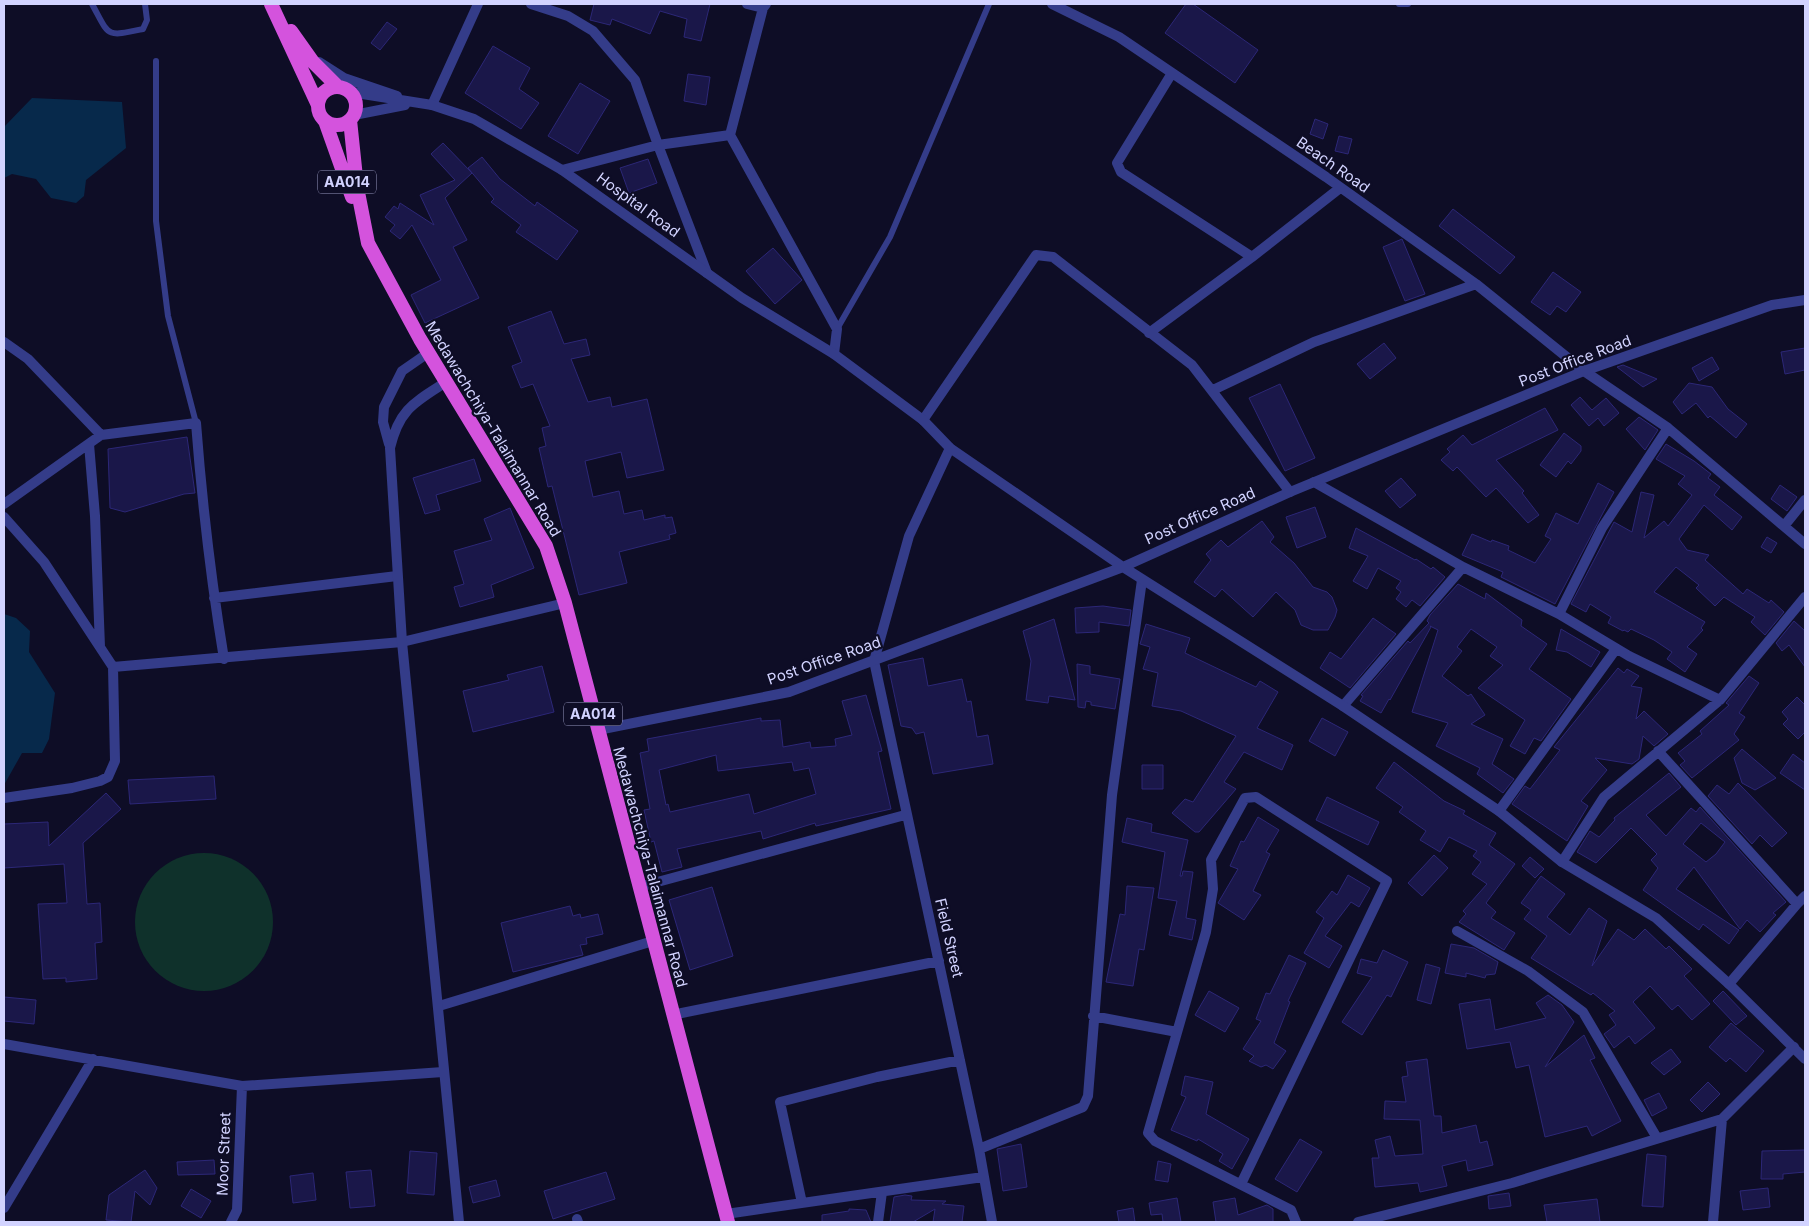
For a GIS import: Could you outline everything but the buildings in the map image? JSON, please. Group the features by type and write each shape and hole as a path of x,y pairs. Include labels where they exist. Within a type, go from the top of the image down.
{"highway":[{"path":"271,4 313,62 344,89 356,104 352,117 338,125 325,121 321,116 318,105 271,4"},
{"path":"318,105 324,91 344,89"},
{"name":"Medawachchiya-Talaimannar Road","path":"352,117 357,187 368,243 428,353 546,546 565,604 727,1218"},
{"name":"AA014","path":"325,121 368,243"}],"street":[{"path":"432,105 478,4"},
{"path":"531,4 568,16 594,31 635,80 707,273"},
{"path":"748,4 765,6 730,135 837,329 834,354"},
{"name":"Beach Road","path":"1052,4 1119,37 1340,188 1476,284 1584,371 1668,428 1805,544"},
{"name":"Hospital Road","path":"304,50 344,78 390,93 414,104"},
{"path":"1172,73 1117,163 1121,172 1252,256"},
{"name":"Hospital Road","path":"344,89 414,104 432,105 474,120 562,170 742,298 834,354 923,420 950,448 1142,580 1343,706 1499,811 1562,862 1656,918 1729,984 1805,1060"},
{"path":"352,117 414,104"},
{"path":"562,170 658,144 730,135"},
{"path":"1150,333 1340,188"},
{"path":"923,420 1036,255 1053,257 1192,365 1290,492"},
{"path":"1212,390 1314,342 1476,284"},
{"name":"Post Office Road","path":"598,730 789,692 1124,567 1290,492 1584,371 1772,305 1805,300"},
{"path":"4,342 28,359 101,435"},
{"path":"428,353 402,371 384,407 384,422 390,448 402,642 459,1222"},
{"path":"390,448 394,428 405,412 446,382"},
{"path":"4,504 101,435 196,423 201,490 214,598 224,659"},
{"path":"1559,614 1602,528 1668,428"},
{"path":"89,444 95,516 100,648"},
{"path":"874,661 909,536 950,448"},
{"path":"1314,482 1463,567 1559,614 1616,649 1720,700"},
{"path":"1784,526 1805,500"},
{"path":"4,517 44,562 112,667 114,761 108,777 72,788 4,798"},
{"path":"1343,706 1463,567"},
{"path":"214,598 397,576"},
{"path":"979,1149 1083,1107 1088,1096 1112,795 1142,580"},
{"path":"1562,862 1604,797 1720,700 1805,597"},
{"path":"112,667 224,659 402,642 565,604"},
{"path":"1499,811 1616,649"},
{"name":"Field Street","path":"874,661 905,815 939,961 979,1149 992,1222"},
{"path":"1658,751 1797,904"},
{"path":"1241,1184 1388,881 1256,797 1245,798 1211,860 1213,889 1206,932 1148,1133 1155,1141 1291,1210 1296,1222"},
{"path":"639,887 905,815"},
{"path":"1729,984 1805,896"},
{"path":"1457,930 1528,972 1583,1012 1657,1138"},
{"path":"439,1006 653,941"},
{"path":"672,1015 939,961"},
{"path":"1093,1016 1177,1032"},
{"path":"4,1044 242,1086 443,1072"},
{"path":"1358,1222 1512,1183 1722,1119 1794,1047"},
{"path":"4,1208 93,1060"},
{"path":"802,1203 780,1102 877,1077 960,1060"},
{"name":"Moor Street","path":"231,1222 237,1210 242,1086"},
{"path":"1713,1222 1722,1119"},
{"path":"727,1218 802,1203 983,1177"},
{"path":"878,1222 882,1192"}],"lane":[{"path":"92,4 107,32 112,34 143,30 147,20 145,4"},
{"path":"837,329 890,237 989,4"},
{"path":"1399,4 1408,4"},
{"path":"156,61 156,221 168,316 196,423"}],"green space":[{"path":"204,853 230,858 253,873 268,896 273,922 268,948 253,971 230,986 204,991 178,986 155,971 140,948 135,922 140,896 155,873 178,858"}],"water":[{"path":"32,98 122,102 126,148 86,180 84,196 76,203 51,198 36,179 12,174 4,178 4,127"},
{"path":"4,614 16,618 30,631 29,652 55,693 49,739 42,753 22,753 4,785"}]}
